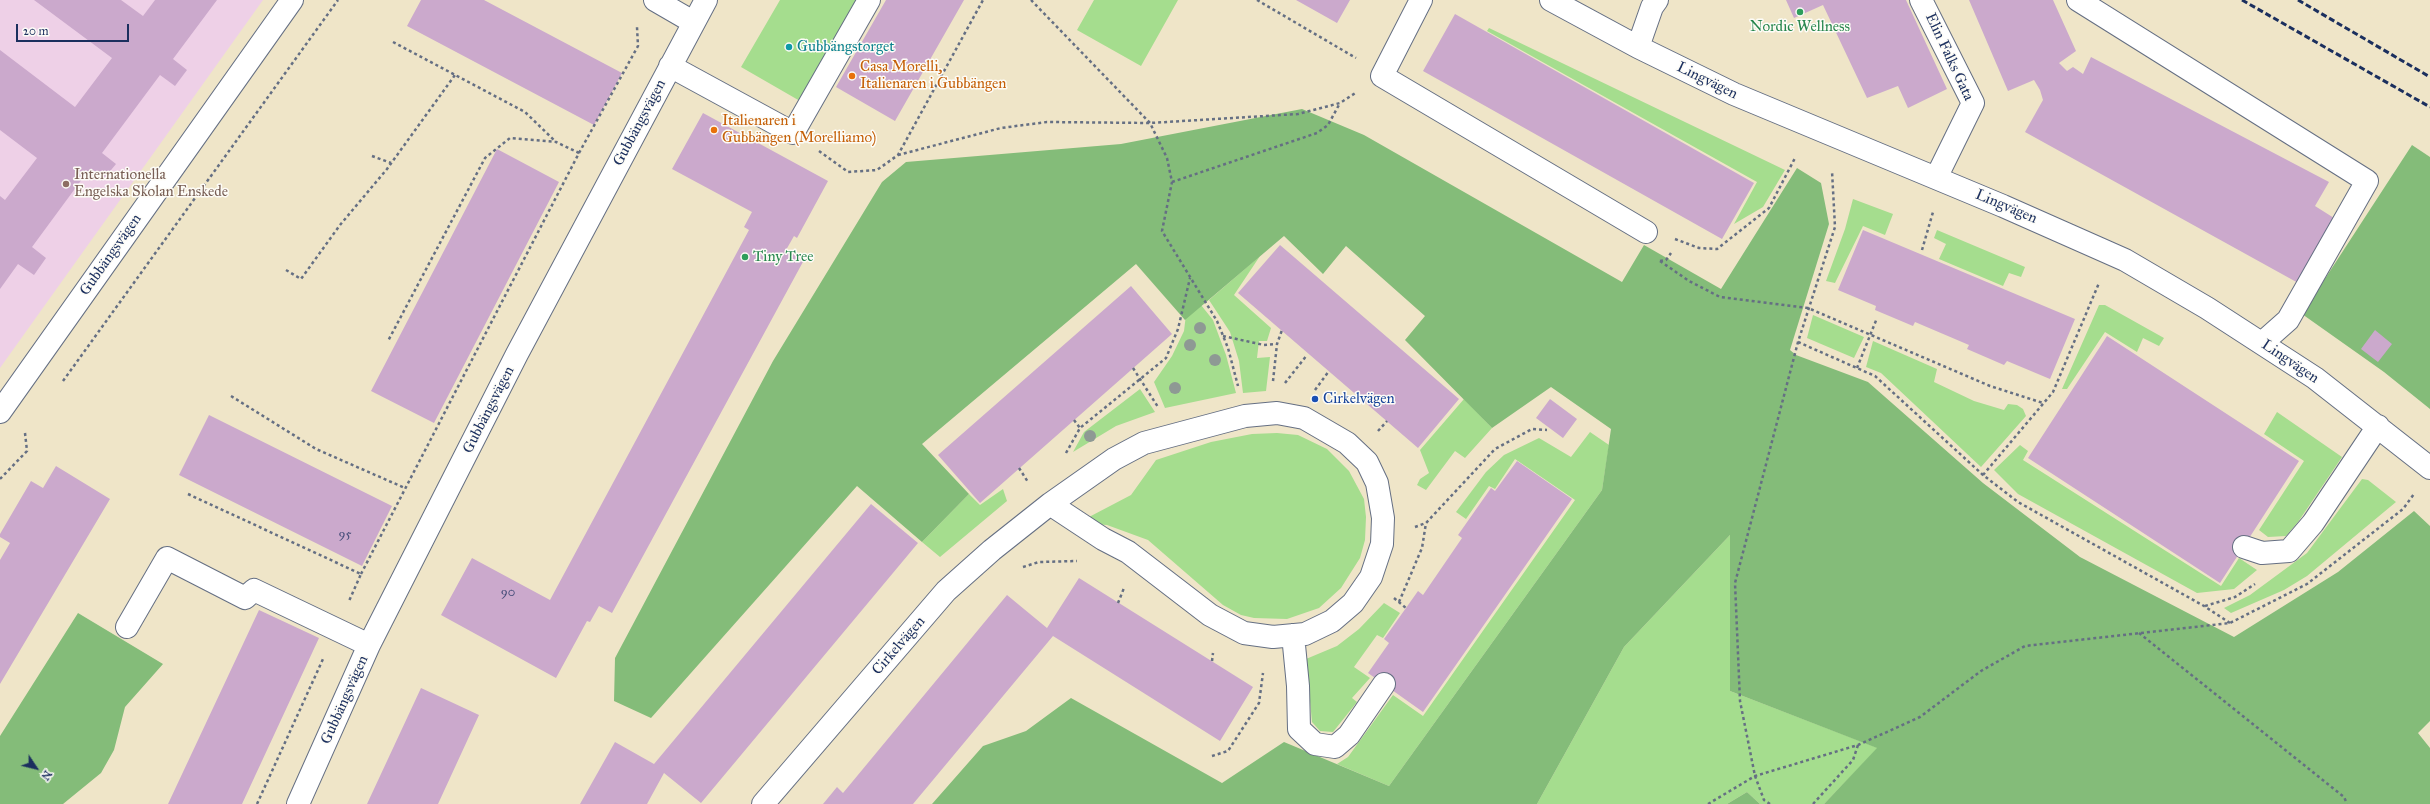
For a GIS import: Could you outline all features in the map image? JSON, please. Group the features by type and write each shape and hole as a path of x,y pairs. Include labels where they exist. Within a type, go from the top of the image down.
{"street":[{"name":"Gubbängsvägen","path":"0,412 292,0"},
{"path":"655,0 693,22"},
{"name":"Gubbängsvägen","path":"298,804 369,645 517,354 706,0"},
{"path":"670,66 793,133 869,0"},
{"path":"1421,0 1382,76 1646,232"},
{"name":"Lingvägen","path":"1551,0 1638,47 1734,94 1936,178 2125,260 2262,343 2315,378 2430,468"},
{"path":"1638,47 1652,7 1657,0"},
{"name":"Elin Falks Gata","path":"1921,0 1973,103 1936,178"},
{"path":"2078,0 2367,181 2288,320 2262,343"},
{"name":"Cirkelvägen","path":"763,804 946,591 992,550 1050,504 1114,459 1144,443 1245,416 1277,413 1304,418 1347,443 1367,462 1377,483 1383,518 1382,544 1371,577 1353,603 1332,621 1305,634 1294,645 1273,637 1244,633 1217,618 1128,552 1103,539 1050,504"},
{"path":"2244,546 2262,553 2289,551 2313,523 2378,426"},
{"path":"127,627 167,558 245,598 254,590 369,645"},
{"path":"1294,645 1299,729 1316,744 1335,748 1349,735 1384,684"}],"path":[{"path":"60,385 338,0"},
{"path":"898,155 983,0"},
{"path":"1031,0 1150,123 1167,158 1172,182 1162,231 1217,321 1223,336 1245,416"},
{"path":"793,133 848,172 877,170 898,155 1001,128 1047,122 1150,123 1298,114 1340,103 1382,76 1348,52 1257,0"},
{"path":"361,574 579,153 638,46 637,24"},
{"path":"393,42 525,112 556,142 579,153"},
{"path":"286,270 301,279 340,225 391,163 455,74"},
{"path":"1172,182 1317,133 1328,125 1340,103"},
{"path":"388,341 485,158 510,138 556,142"},
{"path":"372,156 391,163"},
{"path":"1669,236 1699,248 1717,249 1769,208 1795,158"},
{"path":"1770,804 1764,800 1755,776 1740,701 1735,583 1798,342 1835,227 1832,170"},
{"path":"1922,250 1933,212"},
{"path":"1660,261 1689,281 1720,297 1808,308 1990,386 2042,403"},
{"path":"1062,460 1080,428 1166,358 1178,329 1190,278"},
{"path":"1983,475 2042,403 2053,392 2098,283"},
{"path":"1857,368 1877,318"},
{"path":"1272,388 1277,344 1282,330"},
{"path":"1223,336 1264,345 1277,344"},
{"path":"1798,342 1875,376 1983,475 2018,502 2204,606 2230,623"},
{"path":"1284,384 1307,356"},
{"path":"1133,368 1142,378 1159,409"},
{"path":"1312,394 1329,371"},
{"path":"231,396 316,449 405,488"},
{"path":"1074,420 1080,428"},
{"path":"0,479 27,451 24,435 28,429"},
{"path":"1408,530 1426,523 1495,449 1532,429 1547,430"},
{"path":"1019,468 1030,485"},
{"path":"1708,804 1755,776 1858,745 1920,717 1981,671 2025,646 2230,623 2307,584 2403,509 2419,489"},
{"path":"1399,602 1422,548 1426,523"},
{"path":"2204,606 2235,597 2260,581 2280,552"},
{"path":"1016,569 1039,562 1075,560 1083,562"},
{"path":"1118,603 1127,581"},
{"path":"1395,599 1406,608"},
{"path":"2138,633 2344,797 2347,804"},
{"path":"1212,756 1228,751 1259,703 1266,657 1294,645"},
{"path":"1813,804 1853,760 1858,745"}],"shaded area":[{"name":"Internationella Engelska Skolan Enskede","path":"0,0 263,0 0,368"}],"green space":[{"path":"780,0 858,0 800,101 741,67"},
{"path":"1094,0 1178,0 1141,66 1077,30"},
{"path":"1489,28 1785,170 1763,207 1734,224 1757,182 1487,31"},
{"path":"1302,109 1364,135 1622,282 1644,245 1721,289 1797,168 1821,183 1829,224 1790,350 1796,355 1868,382 1983,483 2080,557 2234,637 2338,572 2414,511 2430,526 2430,721 2418,733 2430,748 2430,804 1824,804 1877,748 1730,691 1730,535 1624,647 1537,804 932,804 983,746 1026,731 1071,698 1222,783 1284,742 1389,786 1602,490 1611,429 1551,387 1492,428 1405,340 1425,316 1346,246 1323,274 1284,236 1185,320 1136,264 922,444 969,494 922,542 857,486 651,718 614,701 615,658 773,361 882,182 906,162 1121,144"},
{"path":"2412,145 2430,157 2430,409 2384,372 2302,314"},
{"path":"1853,199 1893,214 1885,235 1863,226 1835,283 1826,281 1845,229"},
{"path":"1937,230 2025,267 2021,277 2009,273 2003,286 1939,259 1946,244 1934,238"},
{"path":"1260,256 1234,295 1271,328 1267,341 1259,341 1257,358 1270,357 1266,391 1243,393 1239,361 1230,332 1209,300"},
{"path":"1189,290 1213,320 1226,355 1236,393 1165,408 1154,382 1172,356 1184,331"},
{"path":"2099,305 2105,305 2164,338 2159,346 2143,338 2137,352 2105,332 2067,389 2062,389"},
{"path":"1813,315 1864,337 1854,358 1807,338"},
{"path":"1873,341 1937,369 1934,382 1974,401 2004,410 2008,404 2017,405 2023,409 2026,416 1981,467 1881,373 1866,367"},
{"path":"1140,389 1155,412 1116,426 1073,452 1084,432"},
{"path":"1464,399 1492,428 1465,458 1455,451 1426,490 1417,485 1420,479 1429,473 1420,450"},
{"path":"2277,412 2342,457 2298,522 2286,536 2268,537 2259,530 2304,461 2264,434"},
{"path":"1590,432 1609,445 1602,490 1389,786 1337,764 1348,757 1393,695 1423,716 1575,500 1515,459 1495,489 1489,486 1466,519 1456,512 1486,472 1504,455 1539,438 1571,457"},
{"path":"1277,433 1298,435 1327,449 1349,471 1364,499 1366,517 1365,540 1360,558 1341,588 1319,608 1287,619 1254,618 1241,615 1223,605 1148,540 1107,525 1092,524 1089,517 1131,495 1156,460 1211,442 1252,434"},
{"path":"2020,445 2028,451 2023,460 2221,586 2239,558 2257,570 2234,589 2197,593 2018,494 1994,470"},
{"path":"2362,479 2368,480 2396,502 2307,576 2284,590 2231,613 2224,608 2250,595 2307,553"},
{"path":"1003,489 1007,501 940,557 922,542 969,494 980,505"},
{"path":"1730,535 1730,691 1878,748 1824,804 1760,804 1747,792 1727,804 1537,804 1624,647"},
{"path":"1384,603 1400,613 1383,638 1377,635 1354,667 1370,678 1352,698 1357,702 1333,732 1320,731 1312,722 1306,659 1337,646 1359,629"},
{"path":"78,613 163,664 125,707 114,750 101,773 63,804 0,804 0,736"},
{"path":"1747,792 1760,804 1727,804"}],"building":[{"path":"34,0 121,0 143,16 155,0 217,0 173,59 187,70 175,86 160,75 102,153 116,164 102,181 88,171 32,247 46,258 34,275 18,264 0,289 0,196 5,200 37,158 0,130 0,50 75,107 112,58"},
{"path":"421,0 484,0 622,73 594,125 407,26"},
{"path":"886,0 964,0 895,121 836,87"},
{"path":"1296,0 1350,0 1337,23"},
{"path":"1786,0 1906,0 1947,89 1908,108 1898,86 1867,98 1823,5 1794,18"},
{"path":"1969,0 2053,0 2076,51 2059,63 2067,71 2073,67 2083,74 2091,57 2329,182 2315,206 2334,218 2300,284 2025,132 2043,100 2040,90 2034,80 2008,91"},
{"path":"1455,14 1754,183 1722,239 1423,71"},
{"path":"703,113 828,181 797,238 794,236 786,250 804,260 612,613 599,606 590,622 587,621 556,678 441,615 472,558 550,600 749,230 744,227 752,212 672,169"},
{"path":"497,149 559,182 434,423 371,391"},
{"path":"1863,230 2075,319 2050,379 2007,361 2004,365 1967,349 1969,345 1915,322 1913,326 1875,310 1876,306 1838,290"},
{"path":"1280,245 1459,399 1418,448 1238,293"},
{"path":"1131,286 1172,334 980,503 938,455"},
{"path":"2375,330 2392,344 2378,362 2361,349"},
{"path":"2107,336 2299,461 2220,583 2028,458"},
{"path":"1550,399 1577,419 1563,438 1536,418"},
{"path":"209,415 392,506 362,566 179,475"},
{"path":"1517,461 1572,499 1423,712 1368,673 1389,643 1384,639 1418,591 1423,595 1462,538 1458,535 1491,488 1495,491"},
{"path":"56,466 110,499 0,684 0,560 10,543 0,537 0,534 31,481 43,488"},
{"path":"871,504 918,543 701,803 664,773 647,804 580,804 615,742 654,764"},
{"path":"1079,578 1253,687 1220,741 1053,636 913,804 823,804 837,787 843,793 1007,595 1047,628"},
{"path":"259,610 319,638 242,804 168,804"},
{"path":"421,688 479,715 438,804 367,804"}],"railway":[{"path":"2242,0 2430,107"},
{"path":"2298,0 2430,77"}],"place":[{"name":"Nordic Wellness","path":"1800,12"},
{"name":"Gubbängstorget","path":"789,47"},
{"name":"Casa Morelli, Italienaren i Gubbängen","path":"852,76"},
{"name":"Italienaren i Gubbängen (Morelliamo)","path":"714,130"},
{"name":"Internationella Engelska Skolan Enskede","path":"66,184"},
{"name":"Tiny Tree","path":"745,257"},
{"name":"Cirkelvägen","path":"1315,399"}]}
